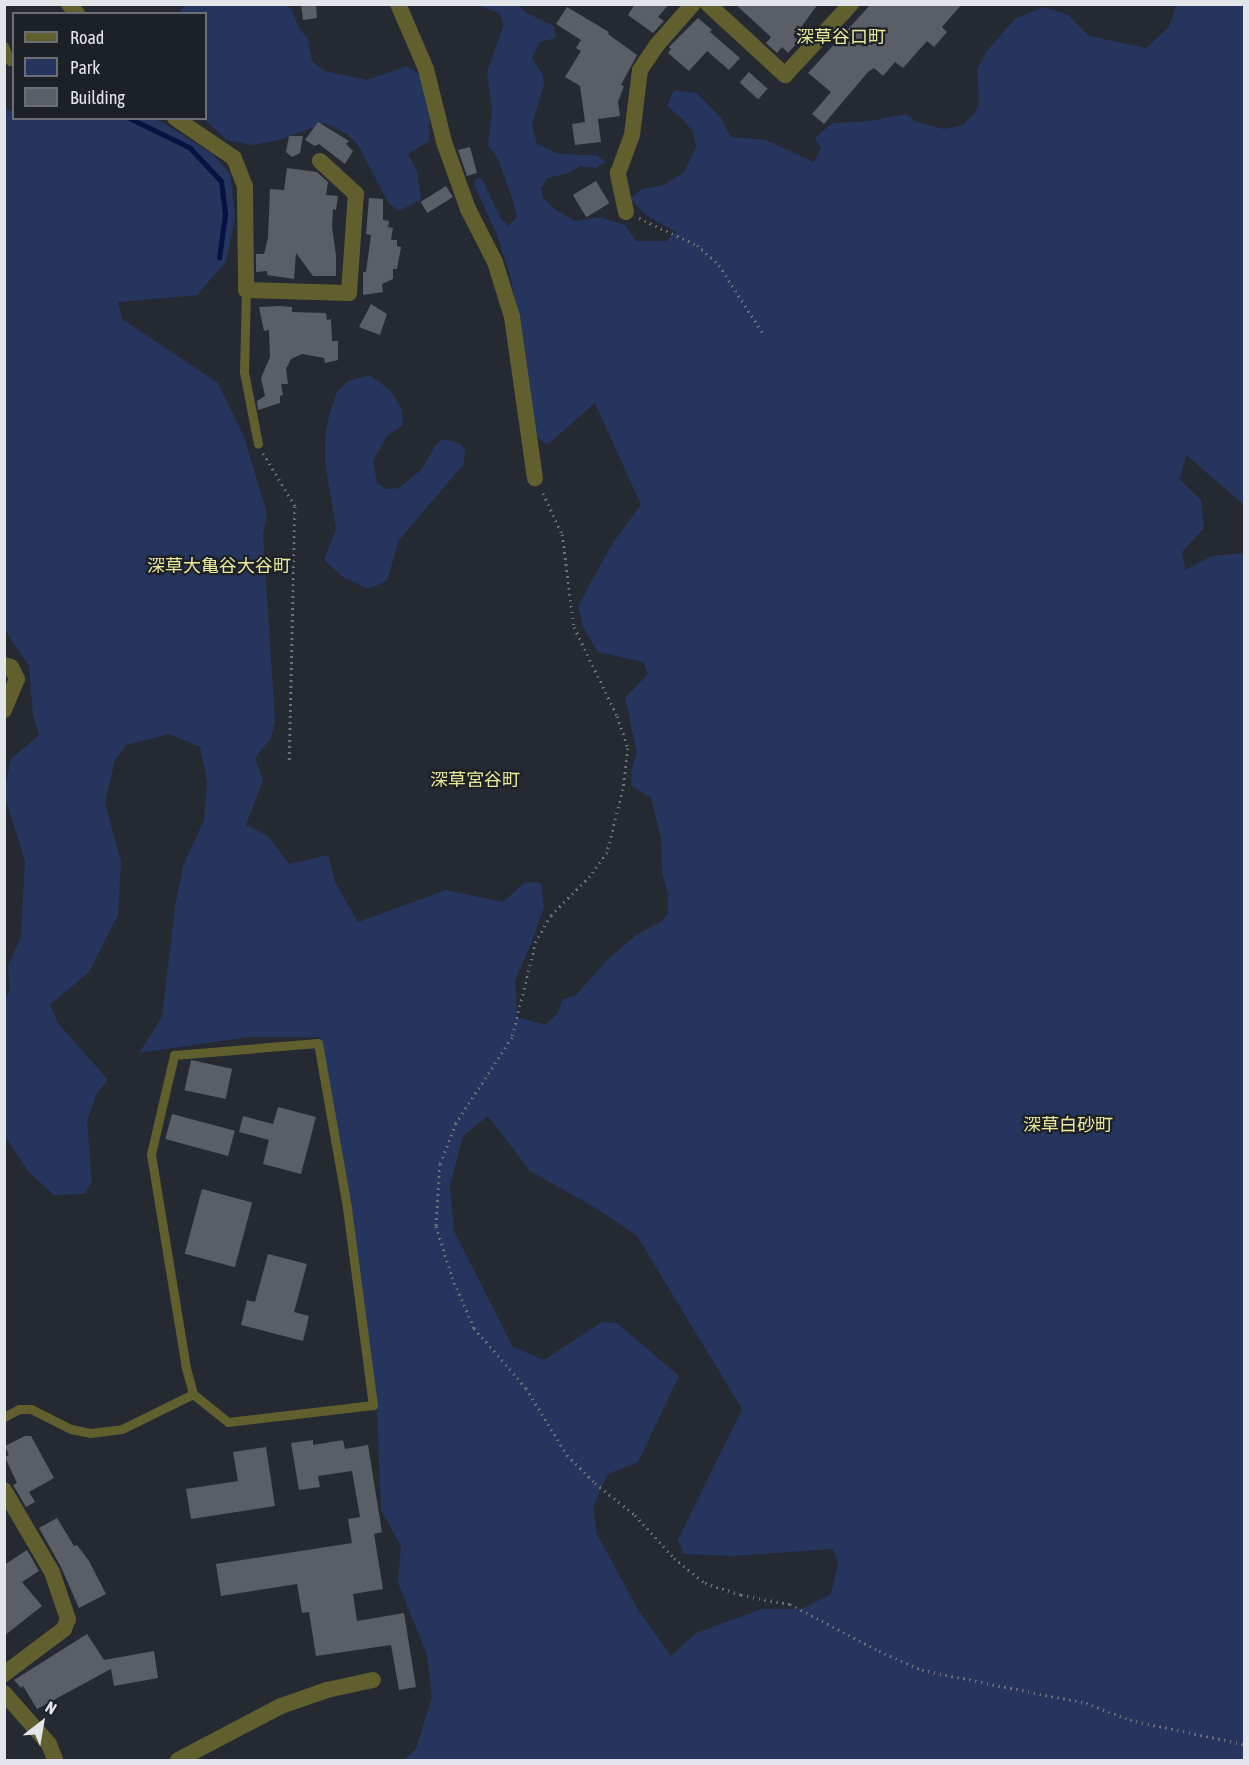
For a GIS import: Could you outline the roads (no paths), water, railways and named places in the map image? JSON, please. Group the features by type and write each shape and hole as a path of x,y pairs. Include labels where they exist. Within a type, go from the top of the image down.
{"street":[{"path":"398,4 426,69 444,142 468,209 495,262 512,317 536,478"},
{"path":"626,212 618,173 632,135 640,70 656,46 693,4"},
{"path":"708,4 785,75 851,4"},
{"path":"178,120 234,158 246,186 246,290 349,293 356,194 320,162"},
{"path":"4,665 11,667 17,679 4,710"},
{"path":"4,1490 52,1572 68,1619 64,1629 4,1674"},
{"path":"178,1761 281,1706 327,1690 373,1680"},
{"path":"4,1693 49,1744 55,1761"}],"lane":[{"path":"4,46 10,61 12,60"},
{"path":"246,290 244,372 258,444"},
{"path":"318,1043 347,1208 373,1405 228,1422 193,1394 186,1368 151,1154 174,1055 318,1043"},
{"path":"4,1417 19,1409 31,1409 71,1429 90,1433 122,1429 193,1394"}],"waterway":[{"path":"133,120 189,147 221,181 225,214 219,258"}],"district":[{"name":"深草谷口町","path":"841,37"},
{"name":"深草大亀谷大谷町","path":"219,566"},
{"name":"深草宮谷町","path":"475,780"},
{"name":"深草白砂町","path":"1068,1125"}]}
